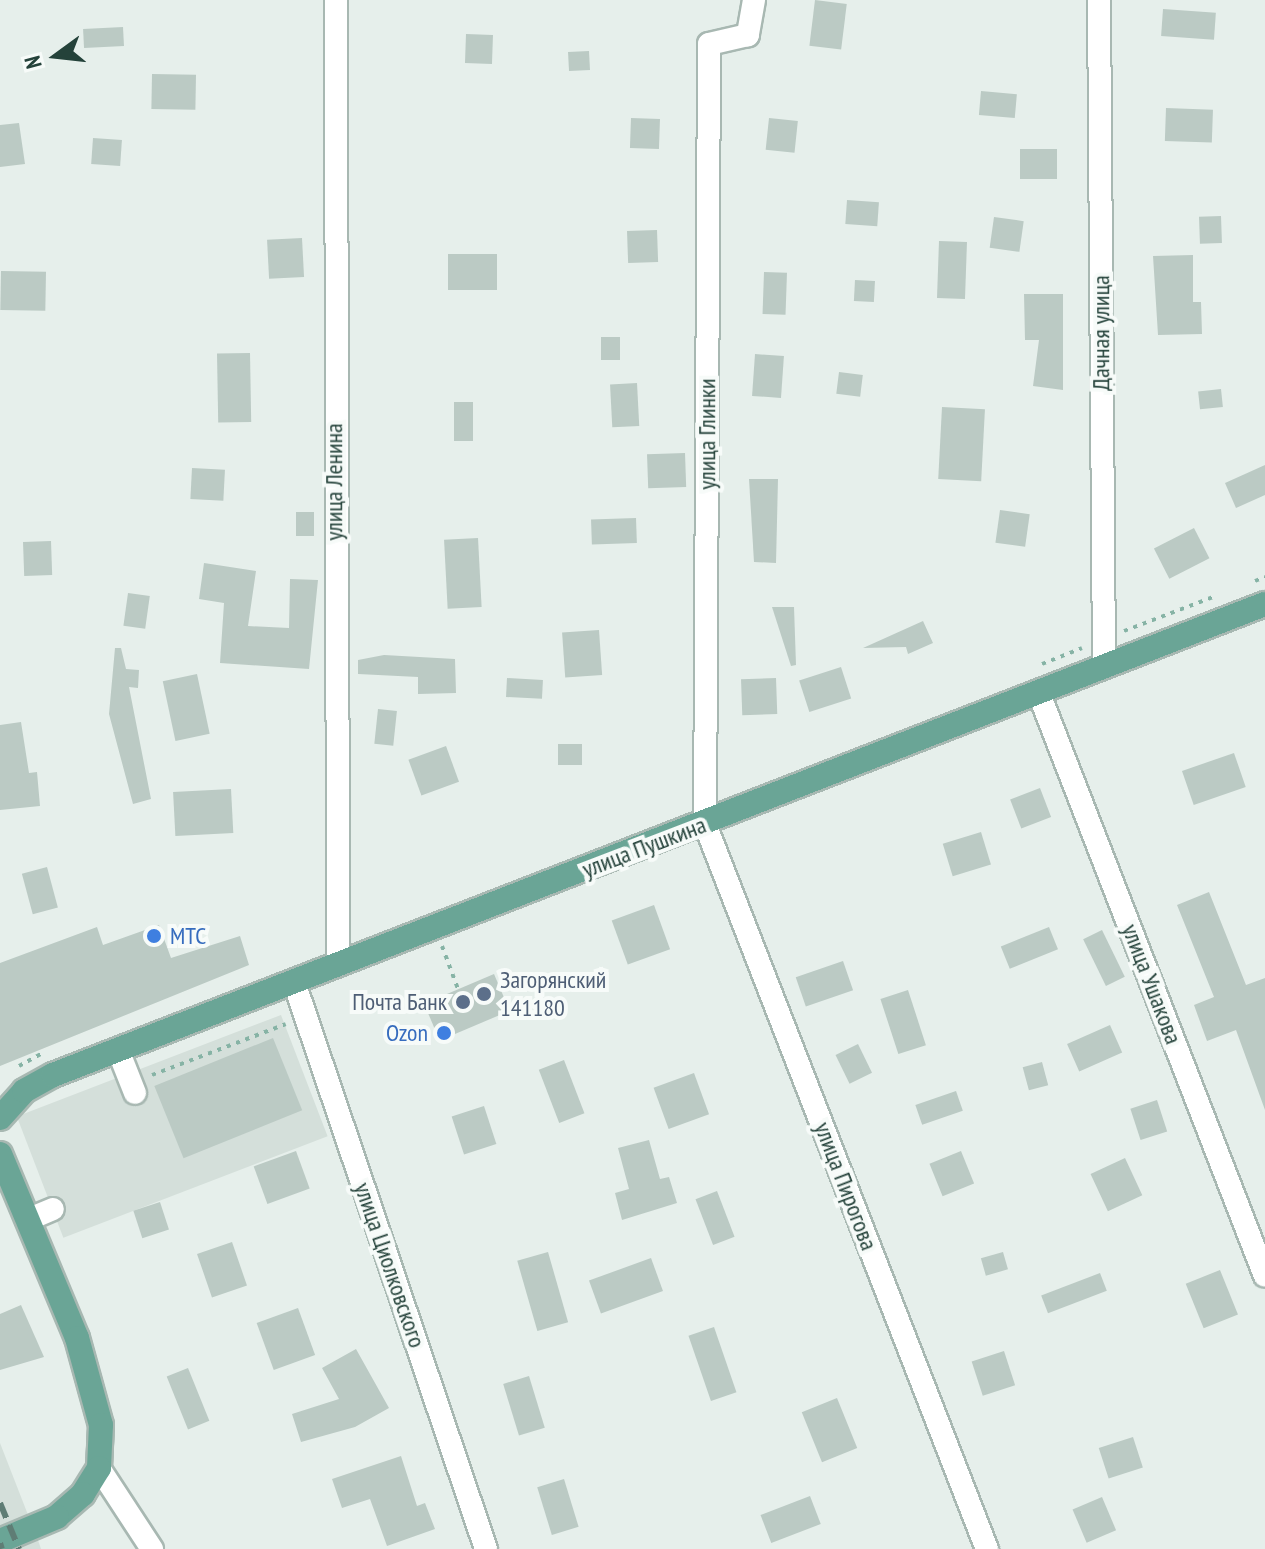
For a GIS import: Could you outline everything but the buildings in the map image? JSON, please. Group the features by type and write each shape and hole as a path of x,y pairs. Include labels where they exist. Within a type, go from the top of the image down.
{"main road":[{"name":"улица Пушкина","path":"0,1118 24,1091 118,1050 1265,604"},
{"path":"0,1154 93,1381 101,1425 99,1468 83,1494 57,1517 0,1541"}],"street":[{"name":"улица Ленина","path":"336,0 338,965"},
{"name":"улица Глинки","path":"705,824 709,44 748,35 754,0"},
{"name":"Дачная улица","path":"1099,0 1104,665"},
{"name":"улица Ушакова","path":"1038,691 1265,1276"},
{"name":"улица Пирогова","path":"705,824 987,1549"},
{"name":"улица Циолковского","path":"294,982 486,1549"},
{"path":"118,1050 133,1088"},
{"path":"27,1220 53,1209"},
{"path":"99,1468 152,1549"}],"path":[{"path":"441,944 458,989"},
{"path":"133,1088 305,1016"}],"shaded area":[{"path":"281,1015 328,1136 63,1238 17,1116"},
{"path":"0,1443 39,1543 41,1549 0,1549"}],"railway":[{"path":"0,1503 19,1549"},
{"path":"0,1543 2,1549"}],"place":[{"name":"МТС","path":"154,936"},
{"name":"Загорянский 141180","path":"484,994"},
{"name":"Почта Банк","path":"463,1002"},
{"name":"Ozon","path":"444,1033"}]}
